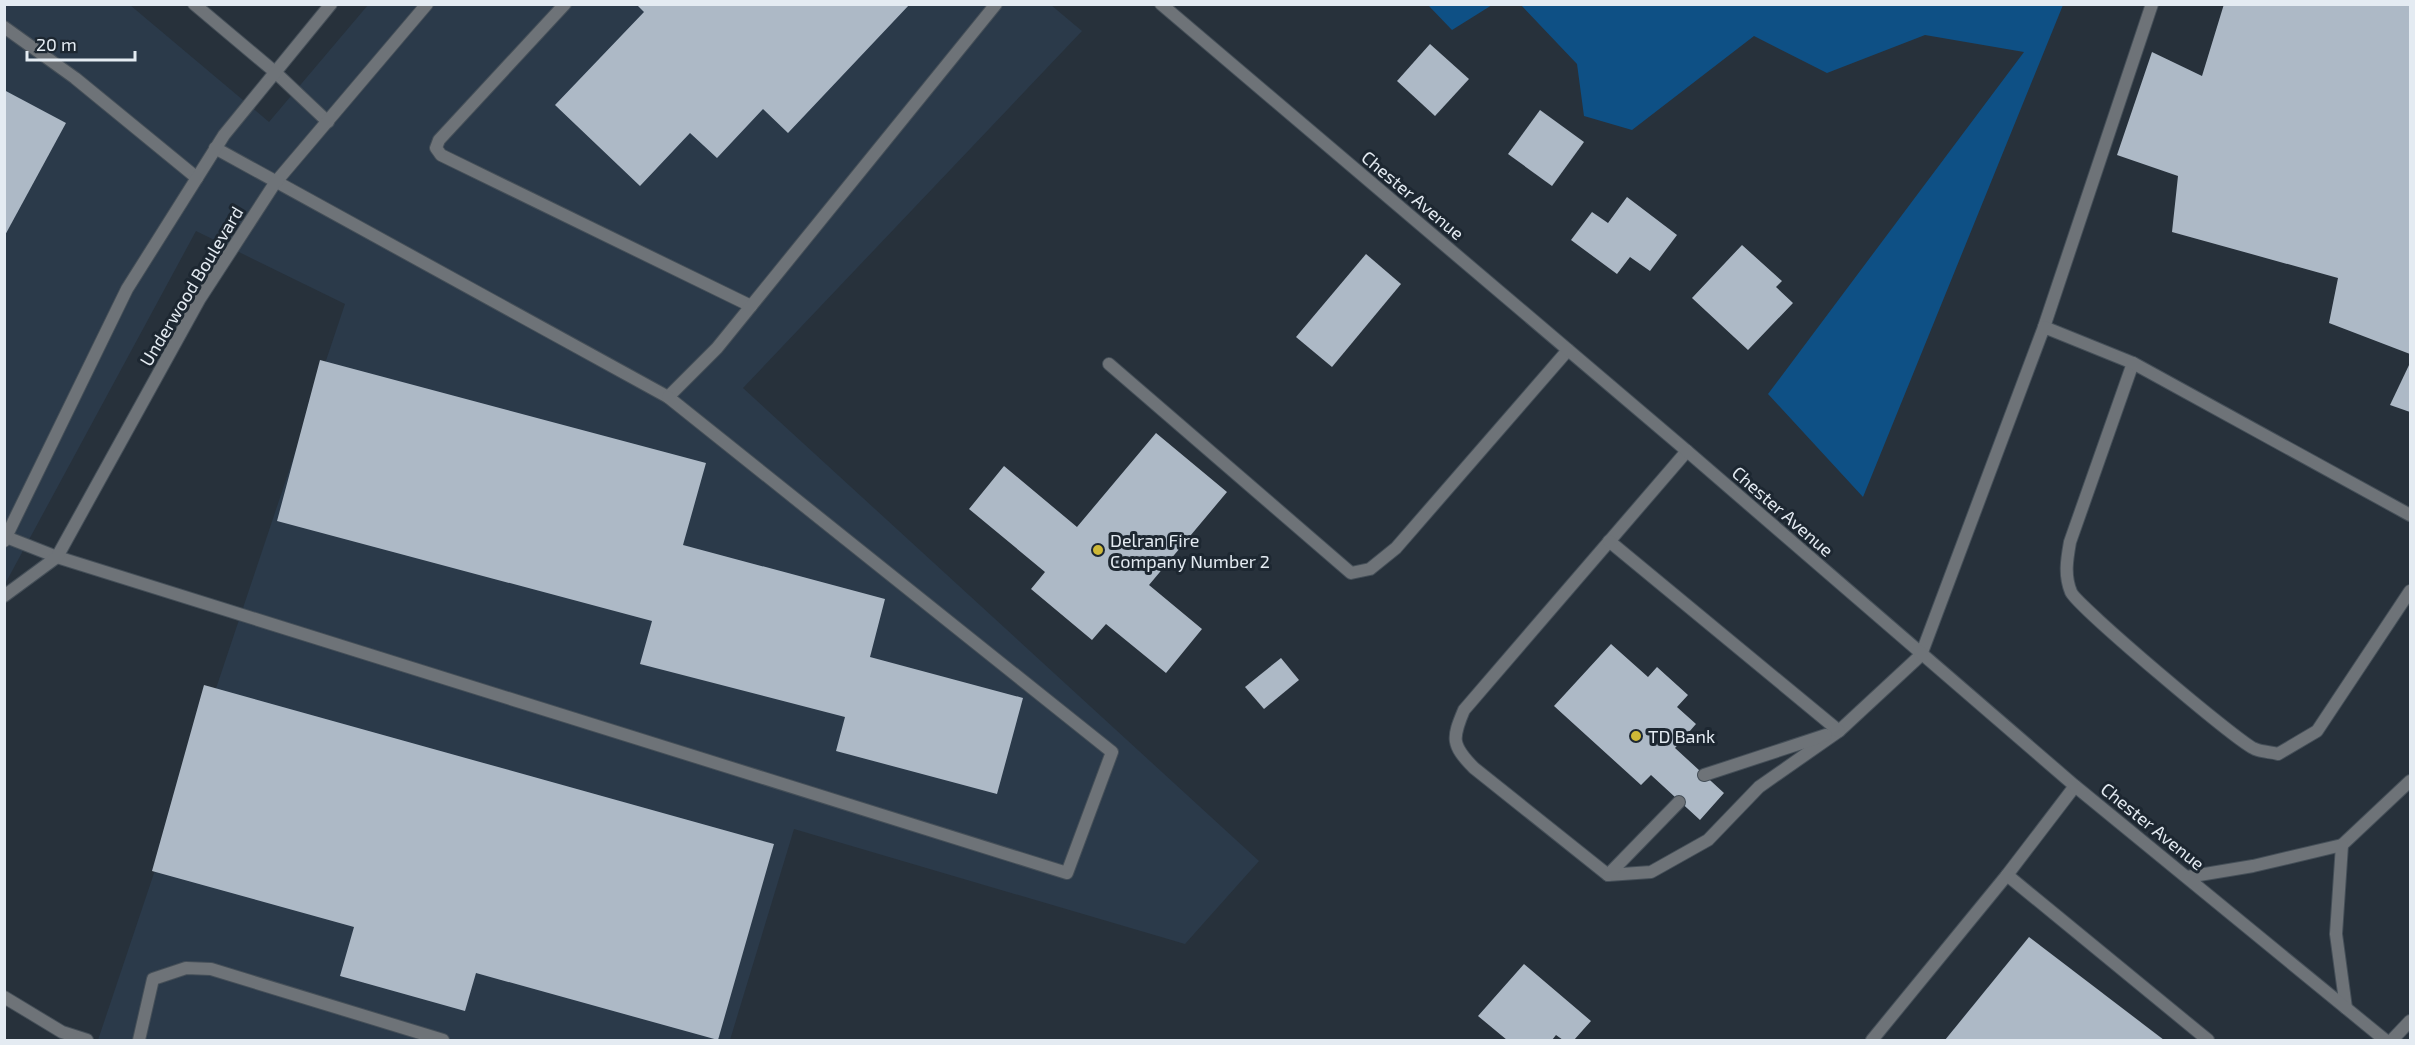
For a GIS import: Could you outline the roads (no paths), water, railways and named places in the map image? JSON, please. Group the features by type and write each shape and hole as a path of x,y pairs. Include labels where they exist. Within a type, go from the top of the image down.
{"street":[{"path":"194,4 275,72 328,122"},
{"path":"215,148 668,397 1112,752 1067,873 5,539 127,289 215,148 331,4"},
{"name":"Underwood Boulevard","path":"4,596 57,557 199,300 275,183 427,4"},
{"path":"565,4 439,140 436,148 441,155 751,306"},
{"path":"668,397 717,348 996,4"},
{"name":"Chester Avenue","path":"1161,4 1687,451 2075,786 2385,1041"},
{"path":"1687,451 1464,710 1454,733 1460,754 1474,768 1608,875 1651,872 1708,840 1759,787 1839,731 1921,655 2044,327 2152,4"},
{"path":"4,27 75,78 197,178"},
{"path":"2044,327 2133,363 2410,515"},
{"path":"1109,364 1351,573 1370,569 1396,548 1568,350"},
{"path":"2133,363 2070,542 2066,569 2071,593 2093,616 2194,701 2254,749 2278,754 2317,731 2410,591"},
{"path":"1610,541 1839,731"},
{"path":"1704,775 1839,731"},
{"path":"2187,877 2253,866 2342,845 2410,781"},
{"path":"1872,1041 2007,875 2075,786"},
{"path":"1608,875 1679,802"},
{"path":"2342,845 2336,934 2346,1008"},
{"path":"2007,875 2208,1041"},
{"path":"139,1041 153,979 186,968 211,969 443,1041"},
{"path":"4,997 62,1032 87,1041"},
{"path":"2392,1041 2410,1021"}],"place":[{"name":"Delran Fire Company Number 2","path":"1098,550"},
{"name":"TD Bank","path":"1636,736"}]}
